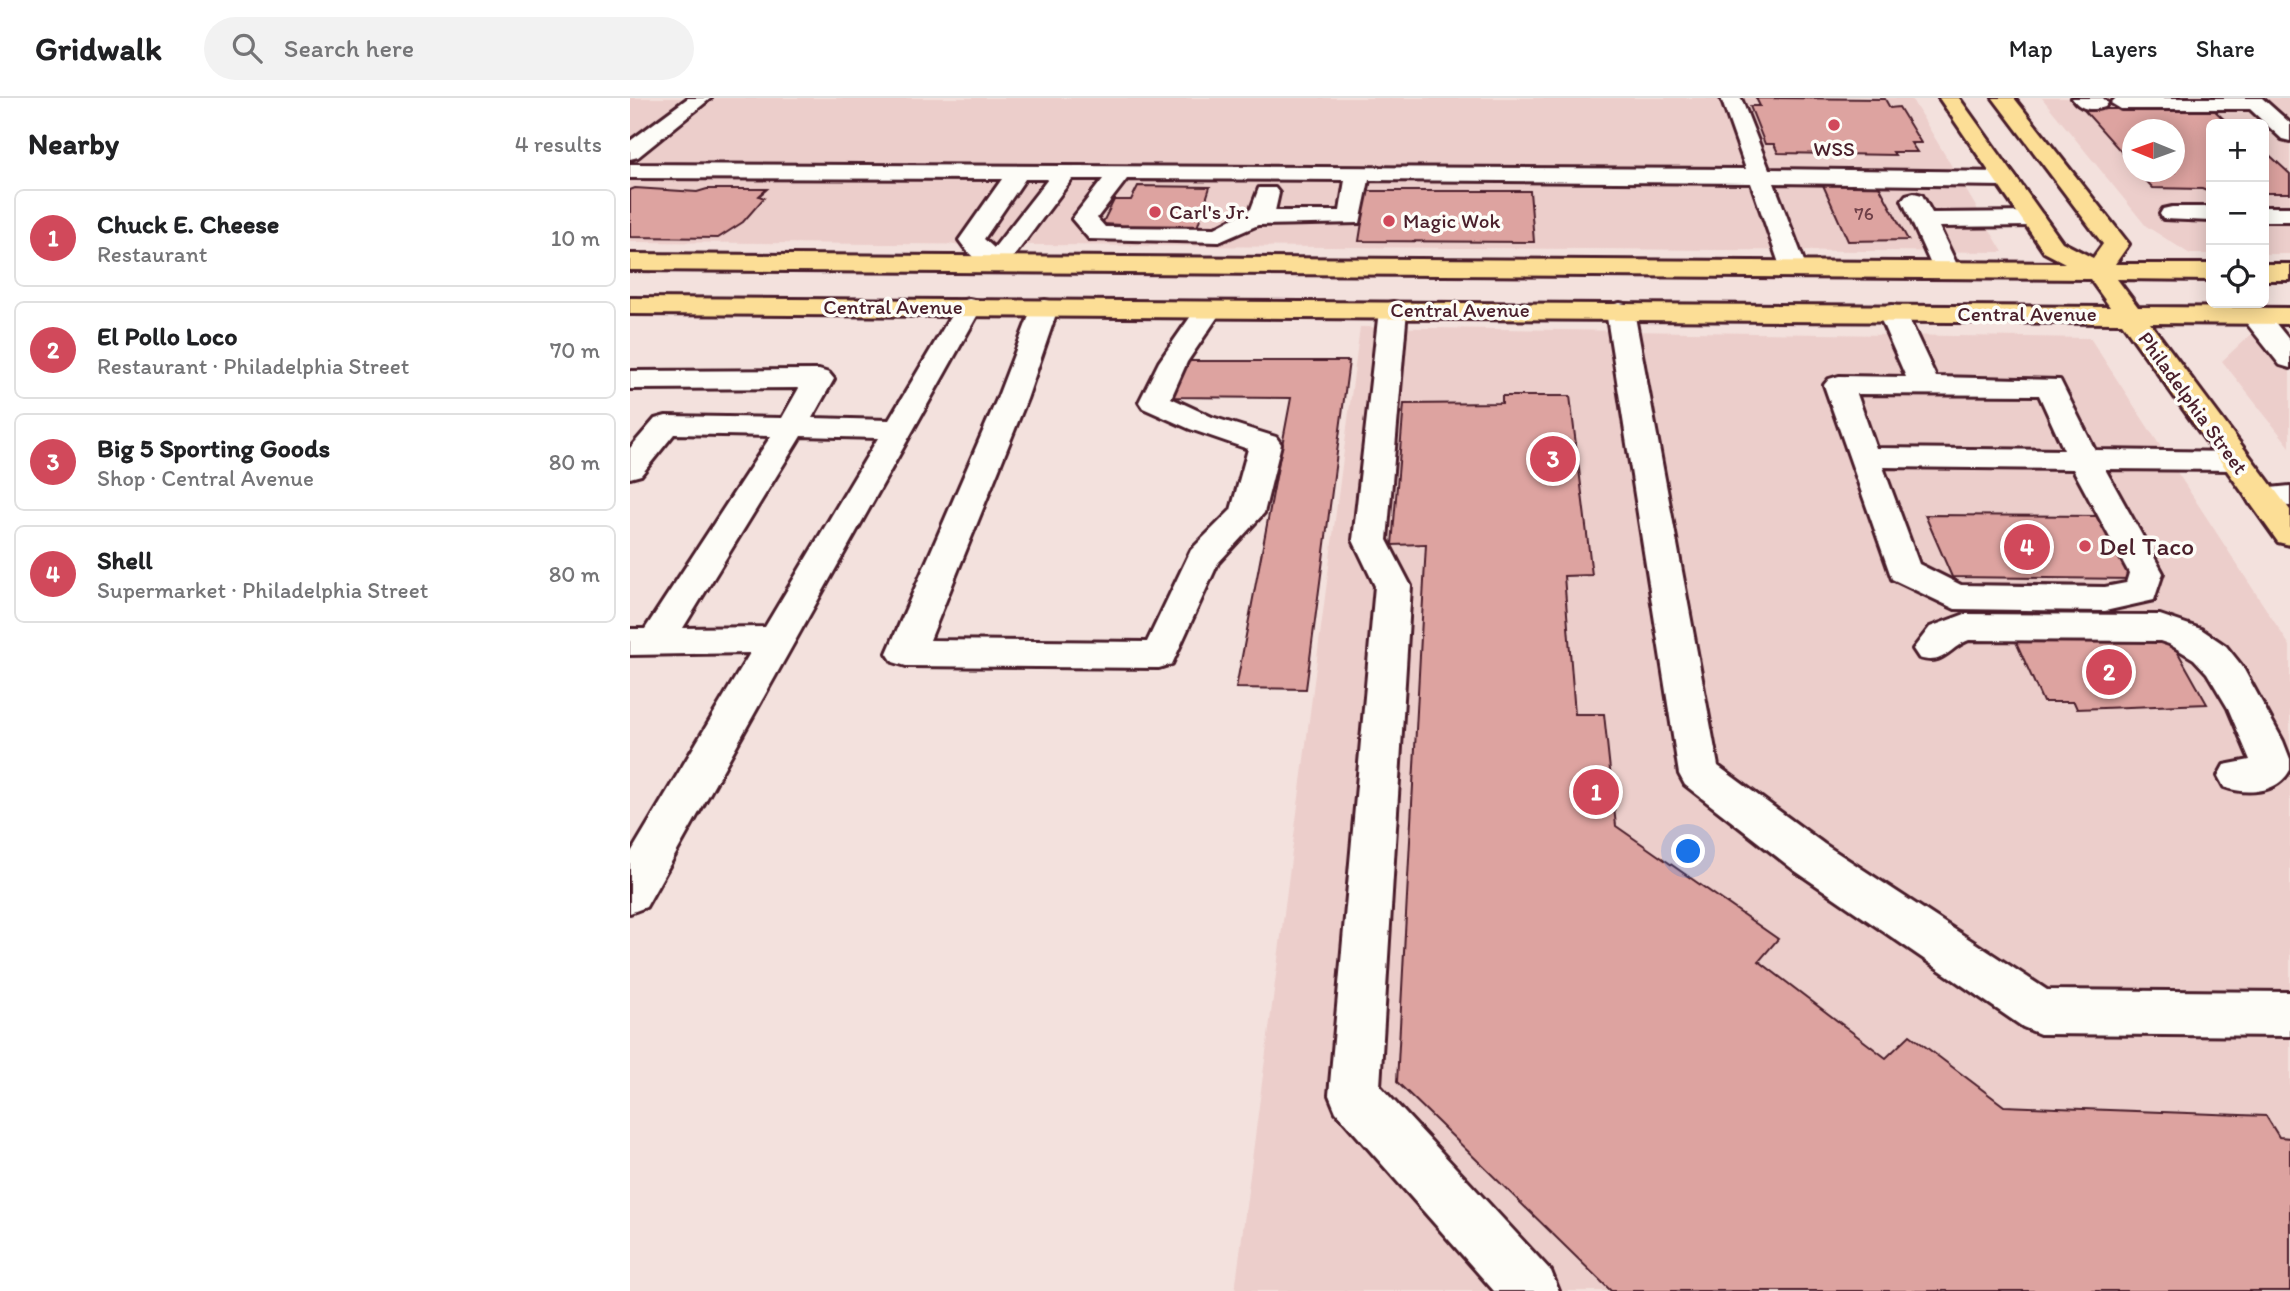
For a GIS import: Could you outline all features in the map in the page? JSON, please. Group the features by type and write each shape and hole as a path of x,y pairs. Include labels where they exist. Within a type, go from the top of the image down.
{"main road":[{"name":"Philadelphia Street","path":"1949,98 2053,247 2097,270 2236,461 2276,496 2290,534"},
{"path":"2003,98 2116,244 2097,270"},
{"name":"Central Avenue","path":"630,262 2206,272"},
{"path":"969,307 996,263"},
{"path":"2269,272 2290,272"},
{"name":"Central Avenue","path":"630,306 2290,316"}],"lane":[{"path":"630,152 701,98"},
{"path":"1731,98 1794,269"},
{"path":"2121,103 2253,100 2290,134"},
{"path":"630,171 2005,180"},
{"path":"1018,173 971,240 996,263 1065,173"},
{"path":"1120,173 1084,219 1098,234 1219,235 1262,213"},
{"path":"1271,174 1261,218 1351,218 1358,174"},
{"path":"1904,179 1945,269"},
{"path":"2172,214 2206,214"},
{"path":"2269,214 2290,214"},
{"path":"1923,220 2033,219"},
{"path":"630,894 896,429 969,307"},
{"path":"1045,308 1012,399 906,653 1159,655 1203,558 1247,513 1265,444 1201,423 1154,402 1173,362 1209,309"},
{"path":"1393,310 1370,540 1393,586 1354,1095 1531,1291"},
{"path":"1620,312 1699,774 1809,857 2040,1012 2290,1014"},
{"path":"1892,313 1926,386"},
{"path":"2255,316 2290,359"},
{"path":"630,380 819,379 792,427 643,641"},
{"path":"1839,385 1926,386 2050,386 2084,459 2146,573 2141,592 2105,598 1955,597 1904,571 1839,385"},
{"path":"630,468 666,425 896,429"},
{"path":"1866,457 2236,461"},
{"path":"1931,649 1943,636 1965,627 2160,628 2185,634 2216,657 2266,741 2272,766 2260,775 2238,776"},
{"path":"643,641 776,640"}],"shaded area":[{"path":"630,98 1911,98 2003,252 630,242"},
{"path":"2042,98 2290,98 2290,254 2269,254 2269,119 2206,119 2206,254 2190,254 2146,226"},
{"path":"1360,327 2090,338 2290,646 2290,1291 1235,1291"},
{"path":"2254,331 2290,332 2290,447 2222,361"}],"building":[{"name":"WSS","path":"1756,98 1885,99 1890,108 1899,107 1921,143 1911,143 1917,152 1893,152 1895,155 1778,153 1774,144 1765,144 1750,106 1760,106"},
{"path":"2083,109 2213,109 2224,119 2206,119 2206,191 2153,188 2147,182 2185,182 2185,119 2122,119 2122,153"},
{"path":"2269,155 2290,174 2290,193 2269,193"},
{"path":"1823,185 1879,186 1908,240 1848,241"},
{"name":"Carl's Jr.","path":"1138,186 1210,187 1196,231 1118,230 1120,225 1102,224 1114,200 1131,200"},
{"path":"635,188 697,192 707,189 767,189 759,196 764,198 743,222 718,238 630,237 630,190"},
{"path":"1367,191 1530,191 1534,242 1359,241"},
{"path":"1184,361 1349,361 1306,689 1236,688 1291,398 1173,397"},
{"path":"1502,396 1570,396 1592,575 1564,576 1575,714 1604,714 1616,826 1778,939 1759,961 1886,1058 1910,1035 2004,1106 2266,1116 2279,1137 2290,1138 2290,1291 1611,1291 1397,1082 1426,544 1392,545 1404,404 1502,403"},
{"path":"1925,515 2099,516 2134,579 1952,577"},
{"path":"2016,642 2172,642 2207,704 2077,709 2074,702 2043,702"}],"place":[{"name":"WSS","path":"1834,125"},
{"name":"Carl's Jr.","path":"1155,212"},
{"name":"Magic Wok","path":"1389,221"},
{"name":"Big 5 Sporting Goods","path":"1553,459"},
{"name":"Del Taco","path":"2085,546"},
{"name":"Shell","path":"2027,547"},
{"name":"El Pollo Loco","path":"2109,672"},
{"name":"Chuck E. Cheese","path":"1596,792"}]}
